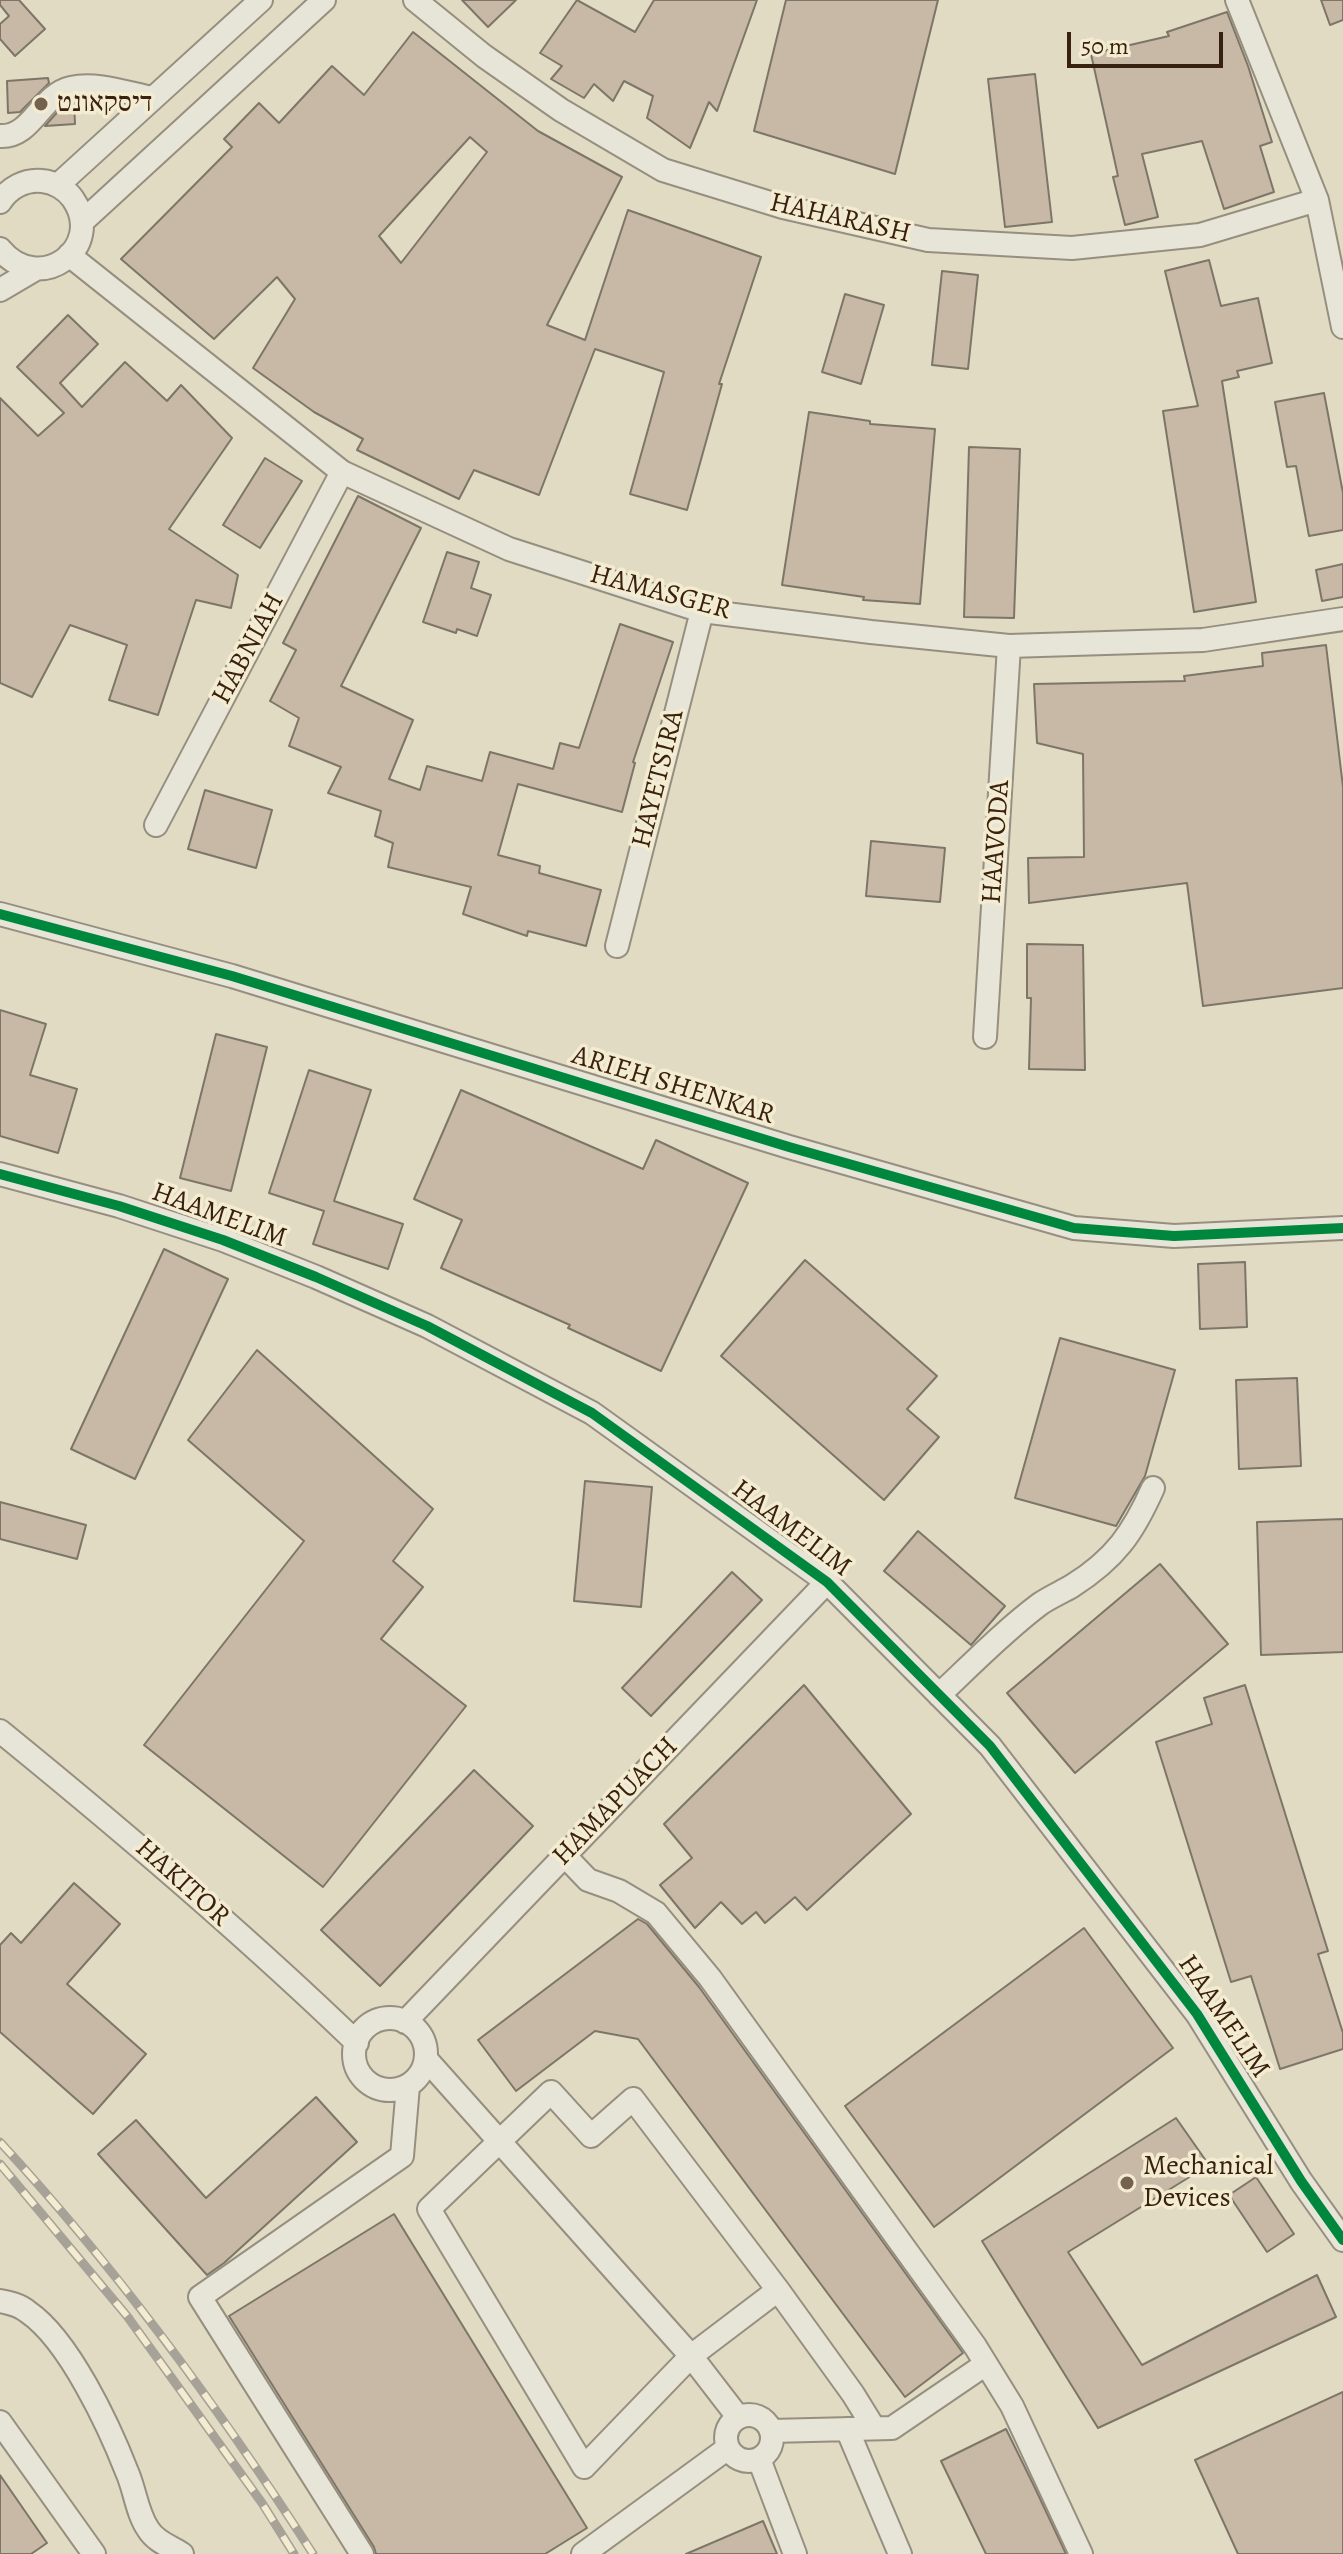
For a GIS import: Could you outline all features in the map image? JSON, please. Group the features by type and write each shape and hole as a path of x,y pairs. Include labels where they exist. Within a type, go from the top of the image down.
{"street":[{"path":"58,185 261,0"},
{"path":"82,222 324,0"},
{"name":"HAHARASH","path":"415,0 484,56 561,110 663,170 783,207 928,240 1072,248 1200,235 1317,200"},
{"path":"1237,0 1317,200 1343,327"},
{"path":"0,136 9,137 26,127 50,97 67,88 86,85 152,98"},
{"path":"0,249 20,267 34,270 49,268 69,255 80,237 82,222 78,207 58,185 29,181 1,195"},
{"name":"HAMASGER","path":"69,255 342,472 509,549 702,611 1009,646 1203,640 1343,619"},
{"path":"0,290 34,270"},
{"name":"HABNIAH","path":"156,825 342,472"},
{"name":"HAYETSIRA","path":"617,946 702,611"},
{"name":"HAAVODA","path":"985,1037 1009,646"},
{"name":"ARIEH SHENKAR","path":"0,914 232,976 789,1147 1074,1228 1174,1236 1343,1228"},
{"name":"HAAMELIM","path":"0,1174 119,1206 223,1240 427,1326 592,1413 827,1582 990,1746 1197,2014 1334,2218 1343,2240"},
{"path":"939,1695 1043,1602 1074,1585 1116,1552 1136,1525 1153,1488"},
{"name":"HAMAPUACH","path":"405,2022 827,1582"},
{"name":"HAKITOR","path":"0,1731 139,1843 357,2043"},
{"path":"565,1856 588,1880 619,1891 656,1913 710,1978 986,2364 1012,2406 1081,2554"},
{"path":"394,2018 405,2022 422,2037 426,2059 423,2070 408,2086 396,2090 372,2086 363,2078 354,2055 357,2043 371,2024 394,2018"},
{"path":"426,2059 691,2356 738,2417"},
{"path":"362,2554 200,2297 402,2156 408,2086"},
{"path":"778,2290 691,2356 584,2467 429,2209 551,2092 591,2136 633,2099 778,2290 874,2428"},
{"path":"0,2301 20,2306 31,2314 58,2344 104,2420 129,2475 149,2531 159,2541 182,2554"},
{"path":"771,2431 892,2428 986,2364"},
{"path":"746,2414 761,2418 771,2431 769,2449 759,2459 738,2459 728,2448 728,2427 738,2417 746,2414"},
{"path":"0,2422 94,2554"},
{"path":"847,2429 900,2554"},
{"path":"583,2554 728,2448"},
{"path":"759,2459 795,2554"}],"building":[{"path":"0,0 19,0 45,29 15,56 0,39 0,24 9,16 0,5"},
{"path":"462,0 516,0 488,27"},
{"path":"577,0 635,32 654,0 757,0 717,111 709,102 690,148 647,118 653,96 624,81 613,101 594,84 584,98 551,79 562,66 540,53"},
{"path":"786,0 938,0 895,174 754,131"},
{"path":"1321,0 1343,0 1343,20 1330,25"},
{"path":"1227,12 1272,142 1260,146 1274,192 1224,209 1202,141 1142,154 1158,217 1125,225 1113,177 1118,176 1091,54 1169,36 1167,32"},
{"path":"413,32 538,131 622,177 547,325 585,340 628,210 761,257 719,384 722,384 687,510 630,494 664,372 595,349 539,495 474,470 459,499 357,450 363,439 314,412 253,368 295,299 277,277 214,339 121,259 232,147 224,139 259,103 279,123 332,66 364,95","holes":["470,137 487,152 401,263 379,236"]},
{"path":"1035,74 1052,222 1005,227 988,79"},
{"path":"48,78 49,83 20,112 8,113 7,81"},
{"path":"74,102 75,124 45,126 60,109"},
{"path":"1209,260 1221,306 1258,298 1272,363 1237,371 1239,377 1222,381 1256,602 1194,612 1163,411 1198,406 1165,271"},
{"path":"942,271 978,275 968,369 932,365"},
{"path":"845,294 884,305 861,384 822,372"},
{"path":"68,315 98,344 60,383 82,407 125,362 167,401 181,385 232,438 169,529 238,575 231,608 196,600 158,715 109,700 127,645 70,625 32,697 0,683 0,398 38,436 64,413 17,367"},
{"path":"1324,393 1343,493 1343,530 1309,536 1296,466 1287,467 1275,402"},
{"path":"809,412 870,421 870,424 935,429 920,604 863,600 864,597 782,585"},
{"path":"969,447 1020,449 1014,618 964,617"},
{"path":"265,458 302,481 260,548 223,525"},
{"path":"358,496 421,528 341,686 413,720 389,779 420,790 427,766 482,781 490,752 553,769 560,743 579,748 620,624 673,642 633,762 622,812 518,784 498,855 540,866 539,873 601,890 586,946 528,931 527,936 463,914 471,887 388,867 393,843 375,836 381,811 328,793 341,767 289,746 299,718 270,701 296,650 283,643"},
{"path":"447,552 479,562 471,588 491,595 477,636 423,622"},
{"path":"1343,564 1343,597 1322,601 1316,570"},
{"path":"1326,645 1343,787 1343,988 1203,1006 1187,883 1029,903 1028,858 1084,857 1083,754 1037,743 1034,684 1185,681 1184,676 1263,666 1262,653"},
{"path":"205,790 272,810 256,868 188,849"},
{"path":"871,841 945,848 940,902 866,896"},
{"path":"1027,944 1083,945 1085,1070 1029,1069 1031,998 1027,998"},
{"path":"0,1010 46,1024 30,1075 77,1089 58,1153 0,1136"},
{"path":"216,1034 267,1047 231,1191 180,1178"},
{"path":"309,1070 371,1090 334,1201 403,1224 388,1269 313,1244 324,1211 269,1193"},
{"path":"461,1090 643,1169 656,1140 748,1183 661,1371 568,1328 570,1325 441,1268 462,1220 414,1199"},
{"path":"164,1249 228,1279 135,1479 71,1449"},
{"path":"805,1260 937,1376 907,1409 939,1437 884,1500 721,1356"},
{"path":"1245,1262 1247,1327 1200,1329 1198,1264"},
{"path":"1060,1338 1175,1370 1145,1476 1116,1526 1015,1498"},
{"path":"257,1350 433,1509 393,1561 423,1587 381,1639 466,1706 323,1887 144,1745 304,1541 188,1440"},
{"path":"1297,1378 1301,1466 1239,1469 1236,1380"},
{"path":"585,1481 652,1487 641,1607 574,1601"},
{"path":"0,1502 86,1525 77,1559 0,1539"},
{"path":"1343,1519 1343,1652 1261,1655 1257,1522"},
{"path":"918,1531 1005,1606 971,1645 884,1571"},
{"path":"1160,1564 1228,1644 1075,1773 1007,1693"},
{"path":"732,1572 762,1600 651,1716 622,1688"},
{"path":"804,1685 911,1814 807,1910 795,1897 765,1923 756,1912 742,1924 721,1902 695,1928 660,1885 692,1858 664,1824"},
{"path":"1245,1685 1328,1951 1318,1954 1343,2033 1343,2049 1280,2069 1251,1976 1231,1982 1156,1742 1212,1724 1204,1698"},
{"path":"474,1770 533,1826 380,1986 321,1930"},
{"path":"74,1883 120,1924 67,1984 146,2054 93,2114 0,2032 0,1945 11,1933 21,1943"},
{"path":"638,1919 647,1924 699,1987 963,2353 905,2397 638,2039 595,2031 516,2091 478,2040"},
{"path":"1084,1928 1173,2048 934,2227 845,2106"},
{"path":"316,2097 357,2142 207,2275 98,2154 136,2120 206,2198"},
{"path":"1176,2118 1209,2165 1068,2252 1142,2365 1317,2275 1336,2317 1098,2428 982,2241"},
{"name":"Mechanical Devices","path":"1256,2177 1294,2234 1267,2252 1229,2195"},
{"path":"394,2214 587,2528 545,2554 376,2554 229,2316"},
{"path":"1343,2392 1343,2554 1238,2554 1195,2460"},
{"path":"1006,2429 1066,2554 986,2554 941,2461"},
{"path":"0,2475 47,2543 31,2554 0,2554"},
{"path":"763,2521 777,2554 686,2554"}],"railway":[{"path":"0,2142 85,2240 166,2341 313,2554"},
{"path":"0,2164 127,2316 262,2503 294,2554"}],"cycle path":[{"path":"0,914 232,976 789,1147 1074,1228 1174,1236 1343,1228"},
{"path":"0,1174 119,1206 223,1240 427,1326 592,1413 827,1582 990,1746 1197,2014 1301,2181 1343,2240"}],"place":[{"name":"דיסקאונט","path":"41,104"},
{"name":"Mechanical Devices","path":"1127,2183"}]}
